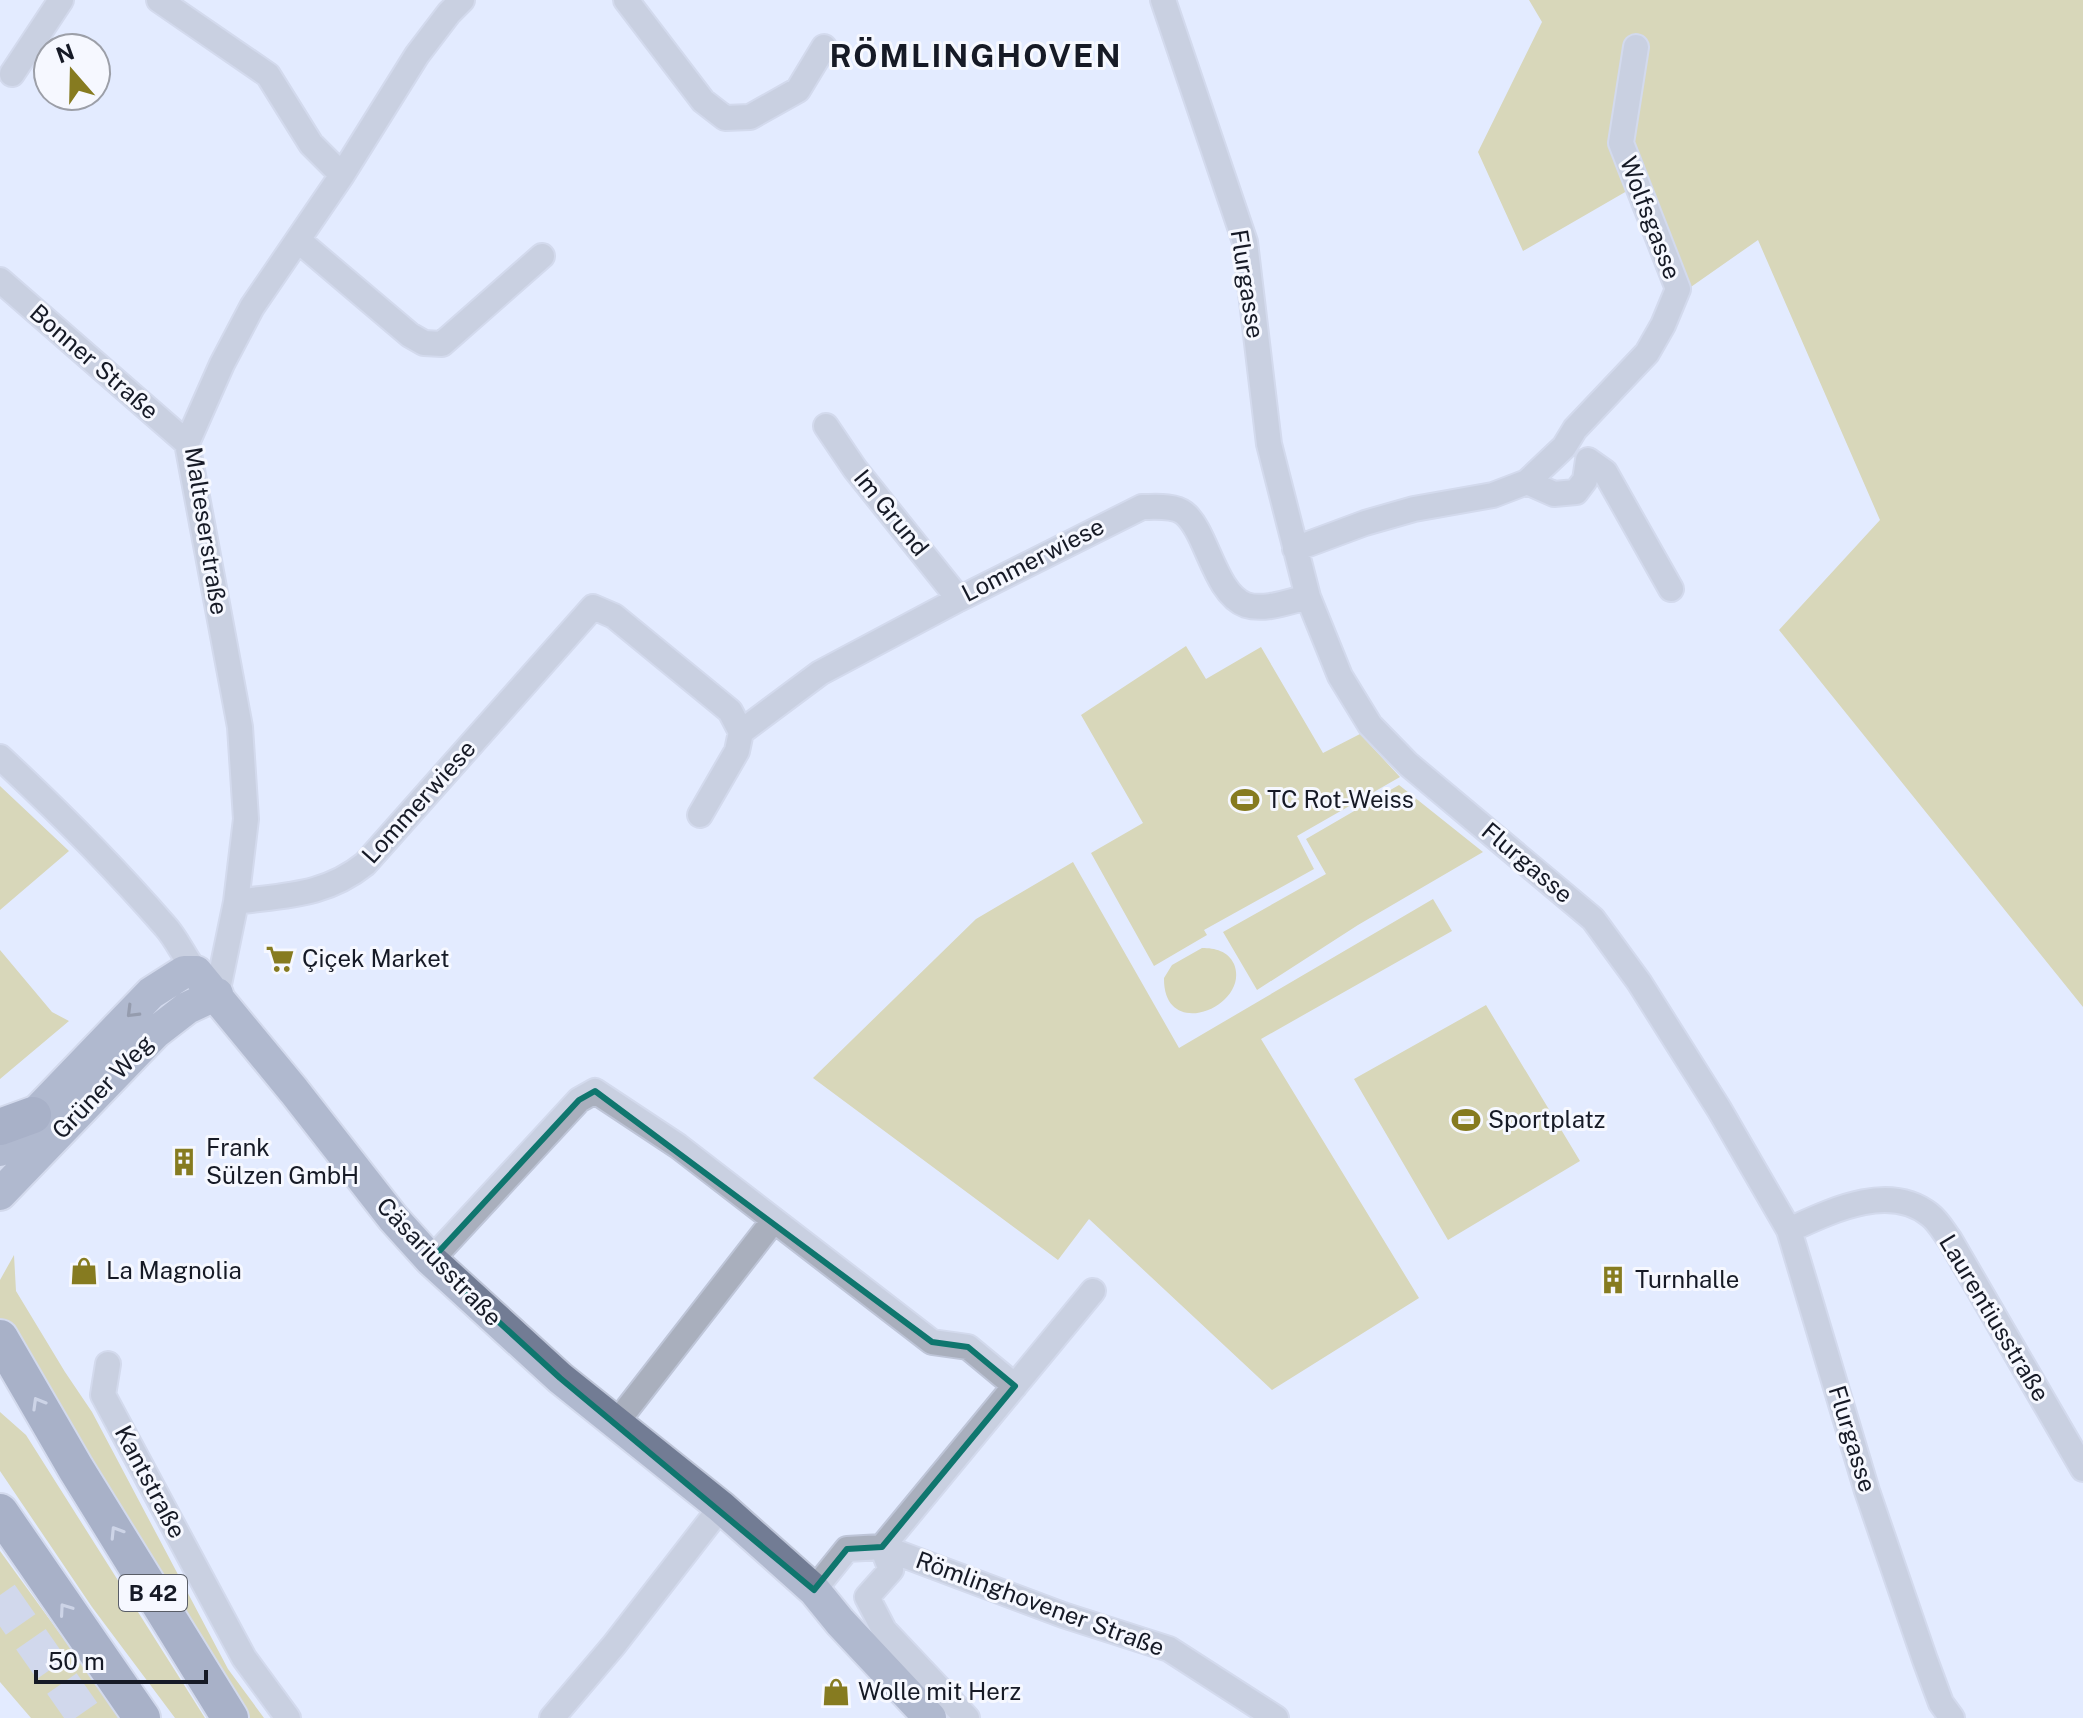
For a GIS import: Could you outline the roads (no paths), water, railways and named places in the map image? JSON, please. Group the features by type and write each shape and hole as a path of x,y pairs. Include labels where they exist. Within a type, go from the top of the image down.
{"highway":[{"name":"B 42","path":"0,1338 76,1469 230,1718"},
{"path":"0,1512 142,1718"}],"main road":[{"name":"Grüner Weg","path":"0,1150 16,1121 151,993 184,972 206,983 187,1008 156,1032 0,1194"},
{"name":"Cäsariusstraße","path":"206,983 366,1185 431,1260 560,1378 721,1507 814,1590 930,1718"}],"street":[{"path":"12,74 61,0"},
{"path":"159,0 268,75 311,144 342,175"},
{"name":"Malteserstraße","path":"206,983 236,902 246,819 240,727 187,443 222,364 252,307 299,241 417,55 462,0"},
{"path":"626,0 703,101 725,118 750,117 798,90 824,47"},
{"name":"Flurgasse","path":"1163,0 1245,242 1269,444 1308,597 1340,676 1370,725 1408,764 1593,919 1639,982 1719,1109 1789,1230 1867,1491 1941,1703 1952,1718"},
{"name":"Wolfsgasse","path":"1295,549 1365,523 1414,509 1493,495 1527,482 1564,447 1575,429 1647,353 1678,289 1621,143 1636,47"},
{"path":"299,241 410,335 424,343 442,344 542,256"},
{"name":"Bonner Straße","path":"0,280 187,443"},
{"name":"Im Grund","path":"826,426 855,469 959,599"},
{"path":"1564,447 1605,472 1671,589"},
{"path":"1527,482 1554,494 1576,492 1585,480 1588,460"},
{"name":"Lommerwiese","path":"236,902 307,893 332,886 365,864 593,607 614,616 730,711 741,732 820,673 1142,507 1166,507 1184,512 1197,529 1226,587 1245,605 1267,606 1308,597"},
{"path":"700,815 737,751 741,732"},
{"name":"Cäsariusstraße","path":"0,757 73,826 168,929 182,955 206,983"},
{"path":"431,1260 579,1100 595,1091 678,1146 932,1342 968,1347 1015,1386"},
{"name":"Laurentiusstraße","path":"1789,1230 1857,1203 1884,1199 1907,1203 1930,1215 1950,1240 2083,1469"},
{"path":"617,1422 774,1220"},
{"path":"882,1547 1093,1291"},
{"name":"Kantstraße","path":"108,1364 103,1395 244,1658 288,1718"},
{"path":"552,1718 614,1645 721,1507"},
{"name":"Römlinghovener Straße","path":"882,1547 891,1570 867,1597 884,1630 967,1718"},
{"name":"Römlinghovener Straße","path":"814,1590 847,1549 882,1547 1063,1615 1169,1649 1276,1718"}],"tunnel":[{"path":"0,1595 86,1718"}],"place":[{"name":"TC Rot-Weiss","path":"1245,800"},
{"name":"Çiçek Market","path":"280,959"},
{"name":"Sportplatz","path":"1466,1120"},
{"name":"Frank Sülzen GmbH","path":"184,1162"},
{"name":"La Magnolia","path":"84,1271"},
{"name":"Turnhalle","path":"1613,1280"},
{"name":"Wolle mit Herz","path":"836,1692"}],"district":[{"name":"RÖMLINGHOVEN","path":"976,56"}]}
